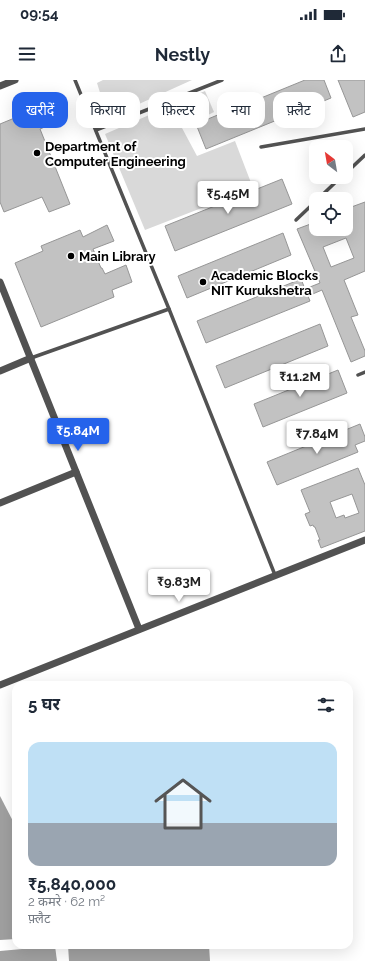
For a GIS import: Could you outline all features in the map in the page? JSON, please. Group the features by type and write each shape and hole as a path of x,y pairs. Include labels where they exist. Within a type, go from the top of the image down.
{"street":[{"path":"0,86 15,80"},
{"path":"0,282 139,629"},
{"path":"0,371 31,358"},
{"path":"0,503 76,472"},
{"path":"0,685 365,540"}],"lane":[{"path":"75,80 169,309 275,575"},
{"path":"96,130 222,80"},
{"path":"261,147 365,129"},
{"path":"353,166 365,155"},
{"path":"325,192 334,184"},
{"path":"296,220 309,208"},
{"path":"31,358 169,309"},
{"path":"358,375 365,372"}],"shaded area":[{"path":"103,80 192,80 165,92 148,92 148,100 140,104 140,92 100,92 97,83"},
{"path":"209,100 214,112 209,114"},
{"path":"148,116 148,128 182,128 197,156 235,141 253,188 145,230 105,134 119,128 140,128 140,119"},
{"path":"0,796 12,819 12,939 0,940"},
{"path":"22,949 55,949 57,961 0,961 0,951"},
{"path":"68,949 209,949 210,961 69,961"}],"building":[{"path":"305,80 324,80 331,98 325,100 325,92 276,92"},
{"path":"338,80 365,80 365,112 353,117"},
{"path":"273,93 273,122 265,125 265,96"},
{"path":"217,115 217,128 257,128 206,149 198,128 209,128 209,119"},
{"name":"Department of Computer Engineering","path":"12,119 12,128 42,128 40,129 70,204 49,212 42,197 4,212 0,202 0,124"},
{"path":"282,179 292,204 175,251 165,226"},
{"path":"365,202 365,271 344,280 358,315 351,317 365,351 365,356 351,362 322,290 308,296 310,301 206,343 197,321 301,279 305,289 320,283 297,229 309,225 309,236 353,236 353,206","holes":["346,238 354,258 331,267 323,247"]},
{"path":"107,225 114,241 93,249 101,268 105,274 126,265 132,282 112,290 114,297 41,327 15,263 43,251 41,246 80,230 83,237"},
{"path":"283,233 291,255 187,298 178,276"},
{"path":"320,324 328,346 225,388 216,366"},
{"path":"338,370 347,393 263,427 254,404"},
{"path":"360,424 365,441 355,445 358,452 277,485 267,462"},
{"path":"358,468 365,485 365,531 321,548 318,540 320,540 315,527 313,525 310,526 305,514 310,512 301,490","holes":["352,494 359,513 345,518 344,515 336,518 330,502"]}],"place":[{"name":"Department of Computer Engineering","path":"37,153"},
{"name":"Main Library","path":"71,256"},
{"name":"Academic Blocks NIT Kurukshetra","path":"203,282"}]}
